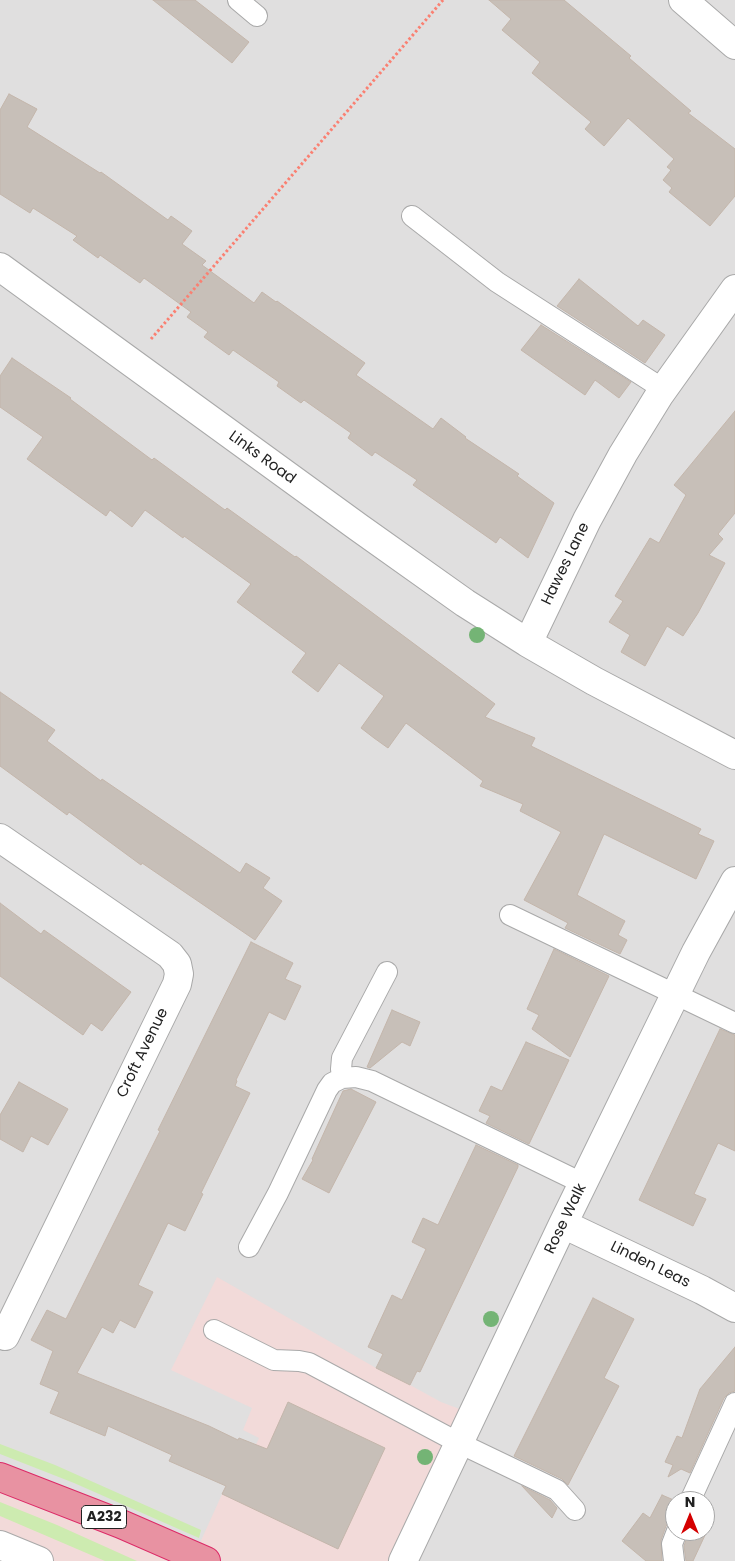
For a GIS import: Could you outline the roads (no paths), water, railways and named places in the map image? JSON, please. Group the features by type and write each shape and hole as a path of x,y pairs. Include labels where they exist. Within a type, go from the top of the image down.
{"highway":[{"name":"A232","path":"0,1477 78,1506 206,1561"}],"street":[{"path":"683,0 735,45"},
{"name":"Links Road","path":"0,267 439,585 528,643"},
{"name":"Hawes Lane","path":"528,643 587,520 623,454 663,389 735,289"},
{"path":"528,643 594,681 735,755"},
{"name":"Croft Avenue","path":"0,838 170,955 177,964 180,974 177,984 4,1336"},
{"name":"Rose Walk","path":"403,1561 563,1224 676,995 735,881"},
{"name":"Linden Leas","path":"563,1224 670,1274 735,1308"},
{"path":"0,1545 39,1561"}],"lane":[{"path":"238,0 257,16"},
{"path":"412,216 497,282 663,389"},
{"path":"510,915 735,1023"},
{"path":"342,1078 340,1069 342,1058 387,972"},
{"path":"249,1247 278,1193 327,1090 332,1083 342,1078 356,1077 372,1081 584,1184"},
{"path":"214,1330 274,1360 298,1361 309,1364 459,1443 557,1490 575,1510"},
{"path":"695,1491 735,1403"},
{"path":"673,1541 674,1561"}]}
